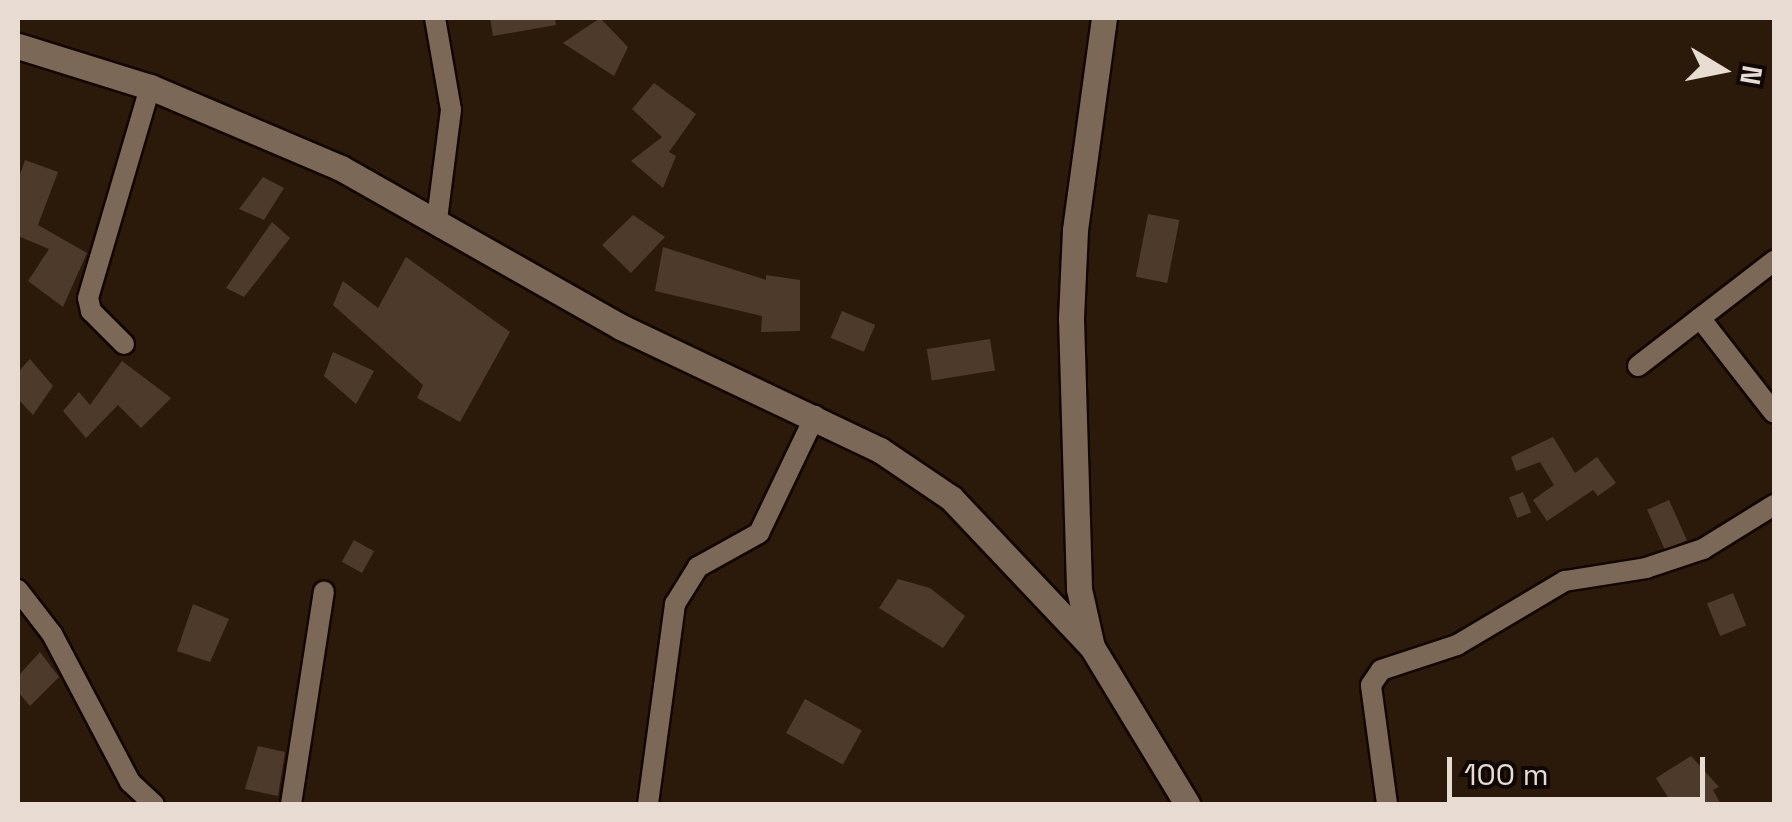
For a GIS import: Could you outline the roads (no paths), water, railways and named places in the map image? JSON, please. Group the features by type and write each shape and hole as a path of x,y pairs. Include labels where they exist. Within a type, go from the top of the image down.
{"street":[{"path":"435,18 451,110 437,218"},
{"path":"1092,648 1073,517 1071,318 1075,230 1104,18"},
{"path":"18,46 150,87 240,121 437,218 621,327 814,416 951,498 1092,648 1187,804"},
{"path":"124,344 90,311 88,298 150,87"},
{"path":"1638,366 1774,261"},
{"path":"1700,318 1774,413"},
{"path":"648,804 675,604 698,567 759,533 814,416"},
{"path":"1387,804 1371,686 1381,670 1456,645 1564,581 1646,568 1704,548 1774,504"},
{"path":"18,590 52,634 130,782 154,804"},
{"path":"291,804 324,592"}]}
